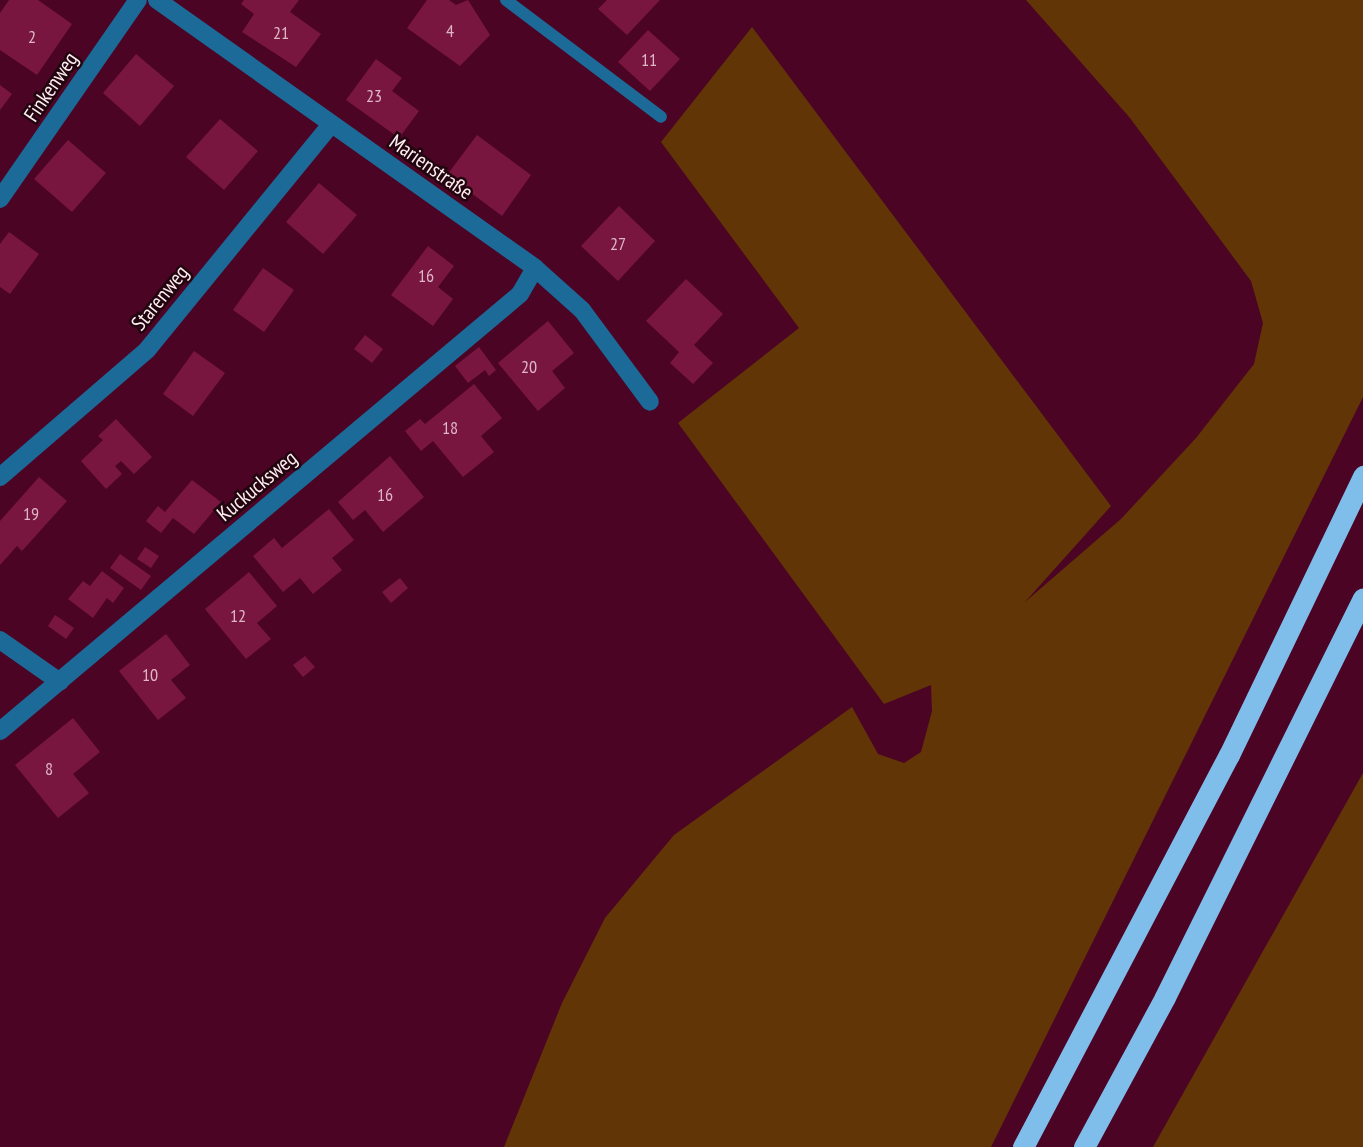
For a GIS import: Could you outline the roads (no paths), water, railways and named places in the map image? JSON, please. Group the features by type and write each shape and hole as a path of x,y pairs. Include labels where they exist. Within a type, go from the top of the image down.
{"highway":[{"path":"1023,1147 1229,755 1363,476"},
{"path":"1084,1147 1166,998 1363,598"}],"street":[{"name":"Finkenweg","path":"0,199 138,0"},
{"name":"Marienstraße","path":"157,0 535,268 582,310 650,402"},
{"name":"Starenweg","path":"0,477 148,350 331,124"},
{"name":"Kuckucksweg","path":"0,731 520,294 535,268"},
{"path":"0,640 60,682"}],"lane":[{"path":"506,0 661,117"}]}
